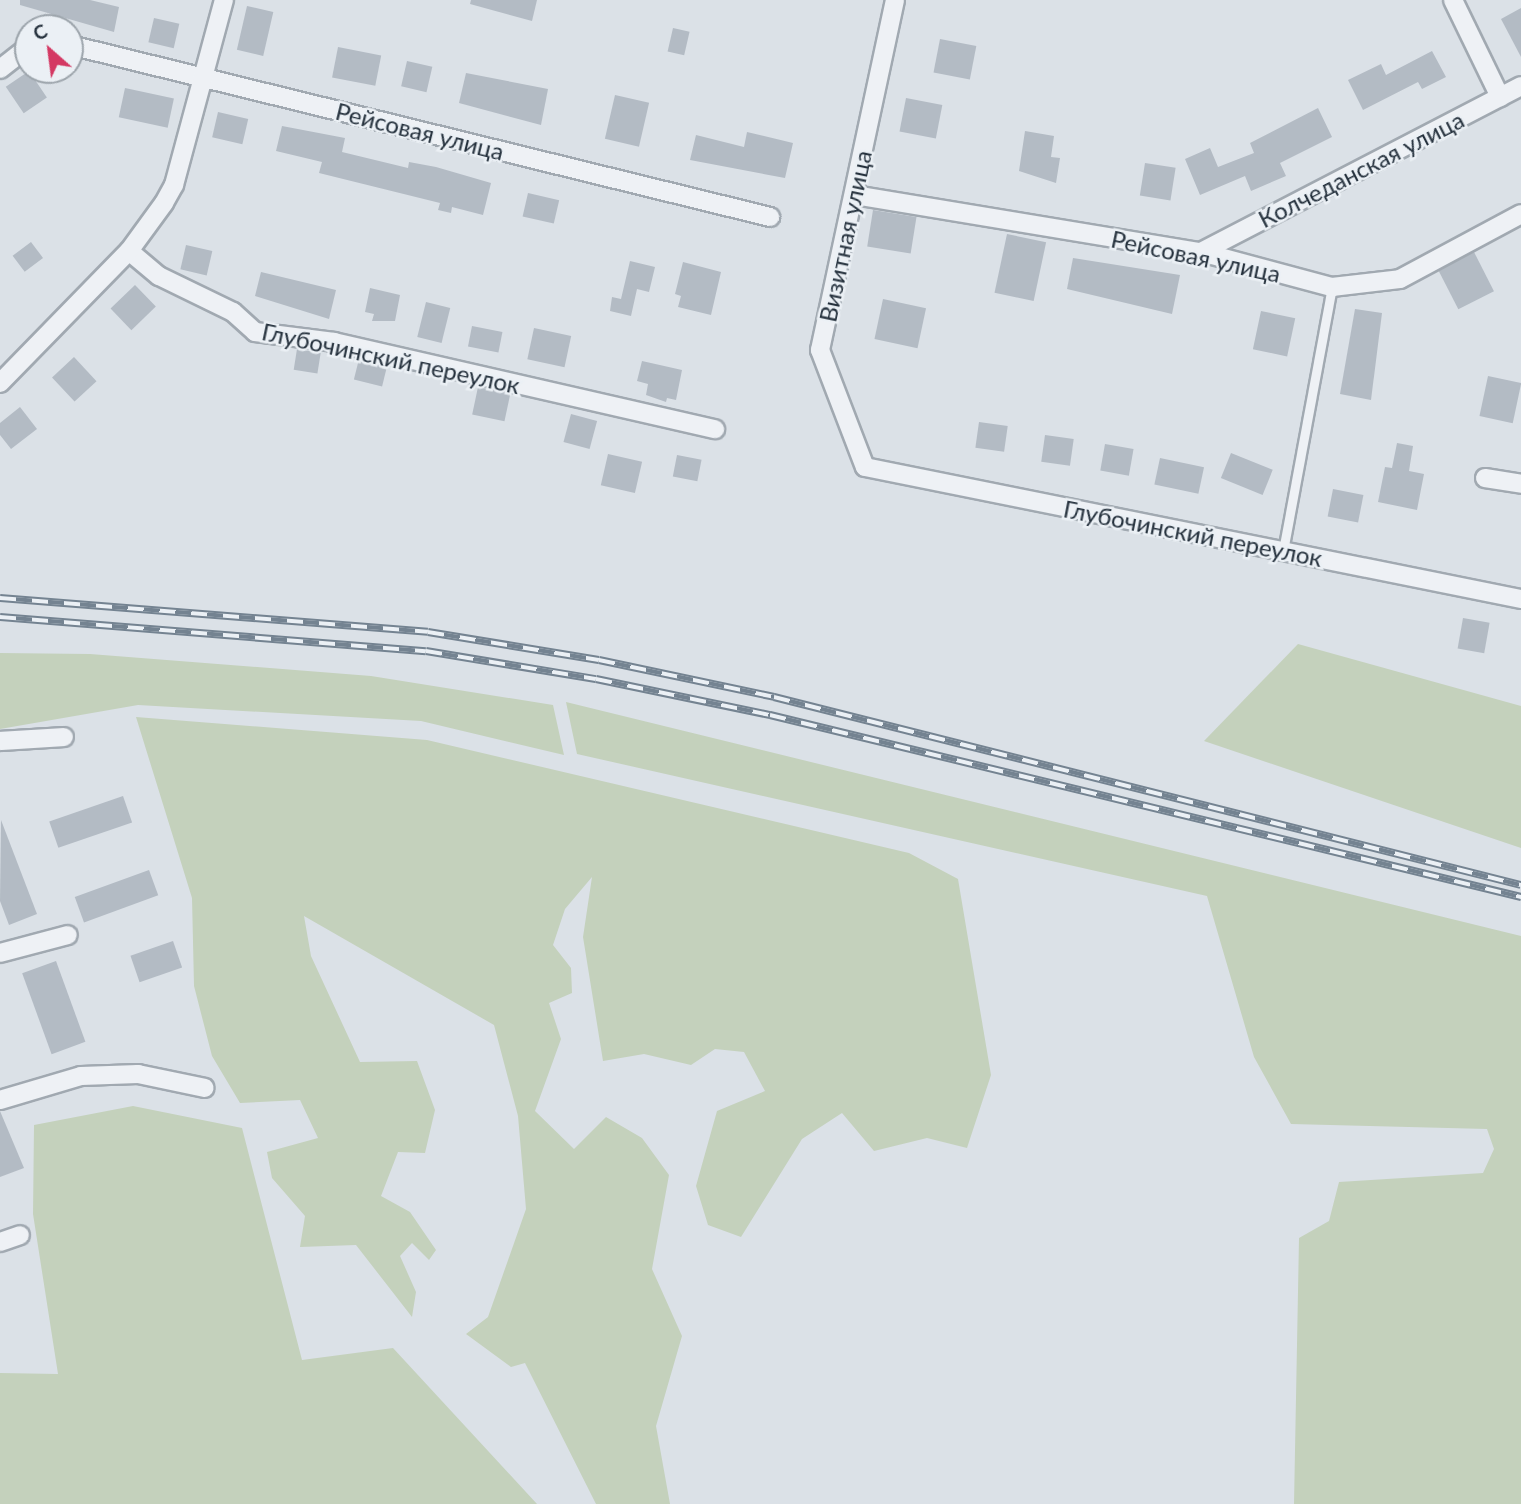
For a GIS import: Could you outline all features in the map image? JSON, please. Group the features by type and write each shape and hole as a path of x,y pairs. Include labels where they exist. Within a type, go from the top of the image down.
{"street":[{"path":"0,383 128,251 174,185 224,0"},
{"name":"Визитная улица","path":"864,467 820,350 895,0"},
{"path":"1453,0 1500,97"},
{"name":"Рейсовая улица","path":"84,48 770,217"},
{"path":"0,69 14,58"},
{"name":"Колчеданская улица","path":"1201,252 1521,86"},
{"name":"Рейсовая улица","path":"855,195 1201,252 1332,287 1400,279 1521,214"},
{"name":"Глубочинский переулок","path":"128,251 159,276 233,312 255,332 334,342 715,429"},
{"name":"Глубочинский переулок","path":"864,467 1521,599"},
{"path":"1485,478 1521,484"},
{"path":"0,741 64,737"},
{"path":"0,953 68,935"},
{"path":"0,1100 81,1076 138,1074 205,1088"},
{"path":"0,1242 20,1235"}],"lane":[{"path":"1283,551 1332,287"}],"green space":[{"path":"1298,644 1521,706 1521,848 1204,741"},
{"path":"0,653 90,654 371,676 553,705 564,755 421,721 138,705 0,729"},
{"path":"566,702 1521,936 1521,1504 1294,1504 1299,1238 1329,1221 1339,1182 1483,1173 1494,1149 1487,1129 1291,1124 1254,1057 1207,896 577,754"},
{"path":"136,717 427,740 909,853 958,879 991,1075 967,1148 927,1138 874,1151 842,1113 802,1139 741,1237 708,1225 696,1186 717,1111 765,1091 744,1052 715,1049 691,1065 644,1054 603,1061 583,937 592,877 565,909 553,945 571,968 572,993 549,1003 561,1039 535,1111 574,1149 606,1117 642,1138 669,1175 652,1269 682,1336 656,1426 670,1504 596,1504 525,1363 511,1367 466,1334 488,1317 526,1209 518,1116 494,1025 304,916 311,956 360,1062 417,1061 435,1110 425,1153 398,1152 381,1196 410,1212 436,1250 429,1260 412,1243 400,1256 416,1292 412,1317 356,1245 300,1247 305,1216 272,1178 267,1152 318,1138 300,1100 240,1103 212,1056 194,986 192,898"},
{"path":"133,1106 242,1128 302,1360 393,1348 537,1504 0,1504 0,1373 58,1374 33,1214 34,1125"}],"building":[{"path":"20,0 90,0 119,7 114,32 84,23 84,14 51,14 20,5"},
{"path":"471,0 537,0 532,21 470,4"},
{"path":"247,6 273,12 263,56 237,50"},
{"path":"1521,8 1521,57 1501,19"},
{"path":"154,18 179,24 174,48 148,42"},
{"path":"673,28 690,32 684,55 668,51"},
{"path":"940,39 976,46 970,79 934,72"},
{"path":"338,47 381,55 375,86 332,77"},
{"path":"1432,51 1446,77 1422,89 1418,82 1363,110 1348,80 1381,64 1386,75"},
{"path":"407,61 432,67 426,92 401,86"},
{"path":"466,73 548,89 541,125 459,103"},
{"path":"14,81 14,84 38,84 47,98 24,113 6,87"},
{"path":"125,88 174,98 168,128 119,117"},
{"path":"615,95 649,103 639,147 605,139"},
{"path":"906,98 942,105 936,138 900,131"},
{"path":"1318,108 1332,137 1280,163 1286,176 1251,191 1245,176 1200,195 1185,159 1210,148 1218,167 1254,153 1250,143"},
{"path":"218,112 248,119 242,144 212,137"},
{"path":"282,126 345,138 342,152 408,168 409,162 436,167 491,183 483,215 452,207 451,213 438,210 440,203 319,173 322,162 276,151"},
{"path":"1025,131 1054,136 1051,157 1060,158 1056,183 1019,171"},
{"path":"747,132 793,143 785,178 690,160 696,135 744,147"},
{"path":"1145,163 1176,168 1170,200 1140,196"},
{"path":"528,193 559,200 554,224 523,216"},
{"path":"873,210 916,217 911,253 867,247"},
{"path":"1007,234 1046,242 1034,301 995,293"},
{"path":"31,242 43,258 25,272 13,256"},
{"path":"186,245 212,251 207,275 180,269"},
{"path":"1474,252 1494,291 1458,309 1438,270"},
{"path":"1073,258 1180,275 1172,314 1067,289"},
{"path":"630,261 655,267 649,292 637,289 631,316 610,311 612,297 621,299"},
{"path":"683,262 721,272 711,315 678,307 681,296 675,294"},
{"path":"261,272 336,290 329,319 255,296"},
{"path":"135,285 156,307 131,330 111,309"},
{"path":"370,288 400,295 395,321 372,321 374,314 365,312"},
{"path":"883,299 926,308 918,348 874,339"},
{"path":"426,302 450,308 442,343 417,337"},
{"path":"1355,309 1382,313 1371,400 1340,394"},
{"path":"1261,311 1295,318 1287,356 1253,349"},
{"path":"472,326 502,332 498,353 468,347"},
{"path":"534,328 571,336 565,367 527,359"},
{"path":"297,349 321,353 317,373 294,370"},
{"path":"74,357 97,381 75,402 52,377"},
{"path":"359,359 387,366 382,386 354,379"},
{"path":"642,361 682,370 676,400 667,398 666,402 646,395 648,384 637,381"},
{"path":"1488,376 1521,383 1513,423 1479,416"},
{"path":"478,387 510,394 504,421 472,414"},
{"path":"20,407 37,429 11,449 0,435 0,423"},
{"path":"571,414 597,421 590,449 563,442"},
{"path":"979,422 1008,426 1004,452 975,448"},
{"path":"1045,435 1074,439 1070,466 1041,462"},
{"path":"1397,443 1413,446 1409,471 1424,474 1417,510 1378,502 1385,467 1392,468"},
{"path":"1105,444 1134,449 1129,476 1100,471"},
{"path":"1231,453 1273,470 1263,495 1221,478"},
{"path":"608,454 642,462 635,493 601,485"},
{"path":"677,455 702,460 697,481 673,477"},
{"path":"1160,458 1204,467 1198,494 1154,484"},
{"path":"1333,489 1363,495 1358,522 1328,516"},
{"path":"1463,618 1490,623 1484,653 1458,649"},
{"path":"123,796 132,822 58,848 49,821"},
{"path":"1,820 37,914 9,925 0,901"},
{"path":"149,870 158,895 84,922 75,897"},
{"path":"173,941 182,967 140,982 130,956"},
{"path":"56,961 85,1042 52,1054 22,973"},
{"path":"0,1111 24,1168 0,1177"}],"railway":[{"path":"0,598 428,632 599,660 774,697 1521,885"},
{"path":"0,617 426,651 596,679 770,715 1521,897"}]}
